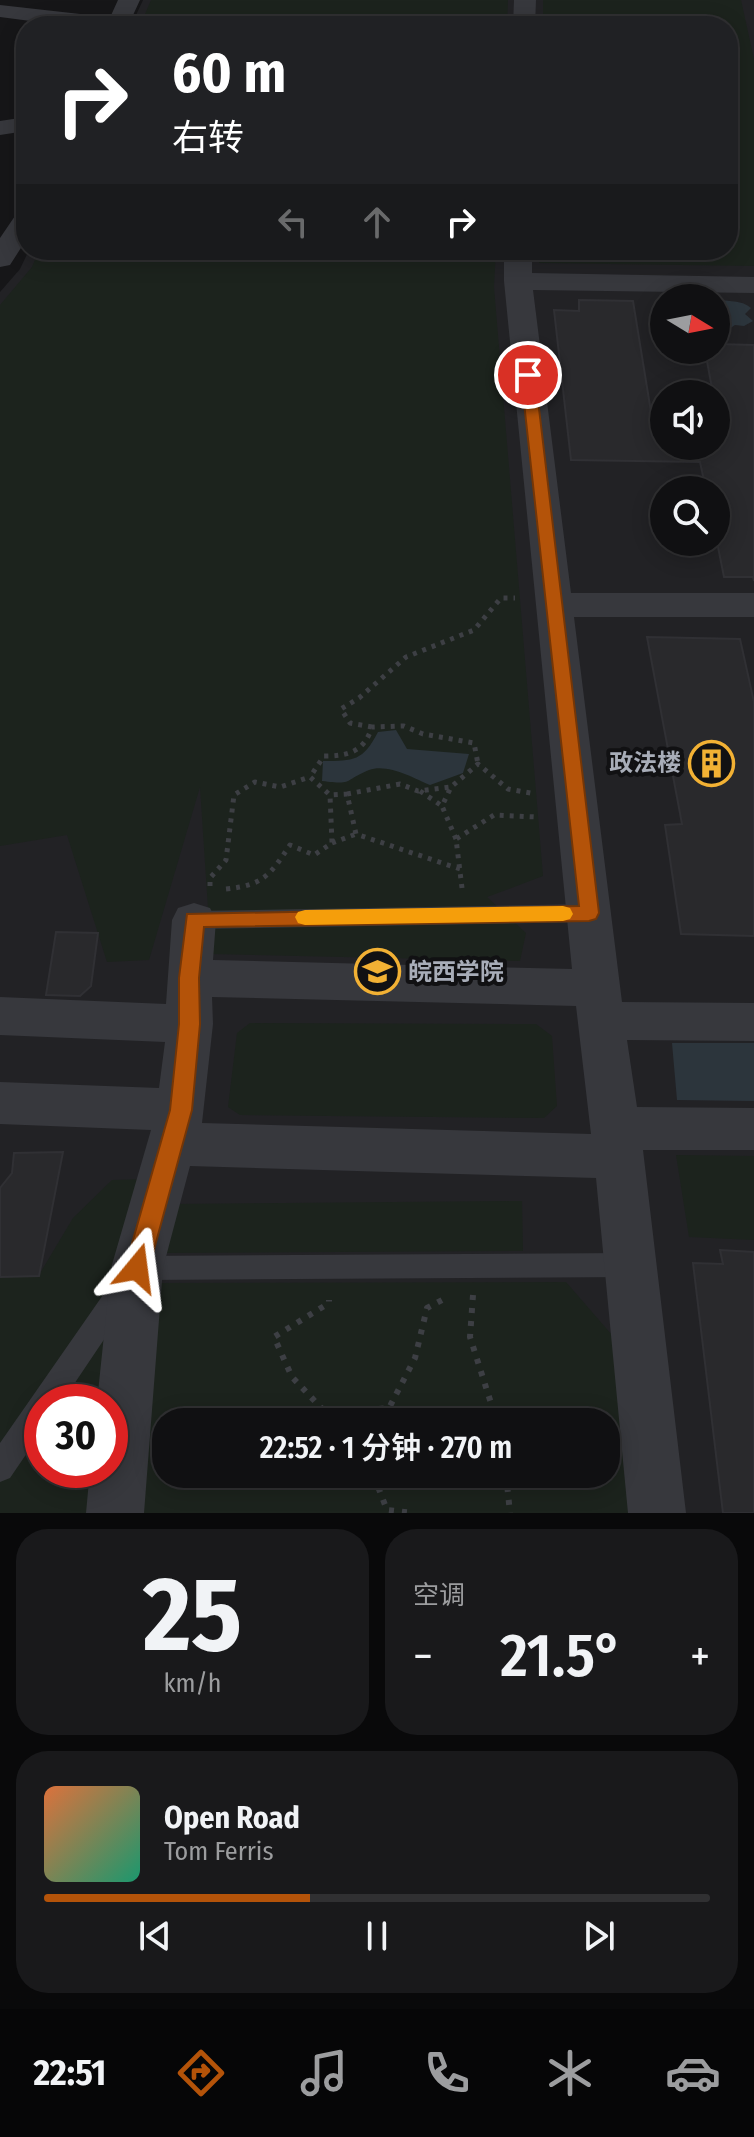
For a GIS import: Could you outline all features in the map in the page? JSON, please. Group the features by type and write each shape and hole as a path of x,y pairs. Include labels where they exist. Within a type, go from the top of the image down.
{"street":[{"path":"114,16 129,0"},
{"path":"7,8 57,16"},
{"path":"0,259 16,234"},
{"path":"657,1513 518,265 754,285"},
{"path":"554,601 754,605"},
{"path":"115,1513 137,1268 176,1127 202,914"},
{"path":"0,1016 189,1001 599,1005 754,1022"},
{"path":"0,1103 176,1127 618,1143 754,1129"}],"lane":[{"path":"202,914 589,913"},
{"path":"57,1384 137,1268 631,1265"},
{"path":"0,1468 24,1432"}],"path":[{"path":"554,601 501,598 474,630 406,657 359,698 341,709 350,723 372,727 404,726 423,734 474,743 478,764 508,789 577,810"},
{"path":"202,914 210,878 226,860 234,795 255,782 280,787 310,777 324,756 352,755 366,745 372,727"},
{"path":"442,806 451,787 478,764"},
{"path":"310,777 330,795 400,784 442,806 456,839 466,914"},
{"path":"418,791 451,787"},
{"path":"347,794 356,834"},
{"path":"330,795 332,843"},
{"path":"456,839 494,815 577,810"},
{"path":"202,914 229,886 245,887 271,874 290,845 314,855 332,843 356,834 460,869"},
{"path":"318,1408 292,1377 274,1337 329,1303 335,1267"},
{"path":"462,1290 473,1285 470,1337 493,1408"},
{"path":"389,1408 415,1358 427,1308 450,1296"},
{"path":"378,1488 387,1511 414,1513"},
{"path":"507,1488 510,1513"}],"shaded area":[{"name":"皖西学院","path":"143,0 754,0 754,1513 0,1513 0,292 24,260 738,260 738,16 136,16"},
{"path":"151,0 508,0 507,16 144,16"},
{"path":"543,0 741,0 754,59 754,266 539,263 539,260 738,260 738,16 543,16"},
{"path":"35,260 495,260 494,287 543,876 487,897 526,933 520,961 211,954 200,787 149,960 107,962 67,835 0,846 0,305"},
{"path":"730,301 751,308 745,314 753,321 744,326 735,325 730,328"},
{"path":"396,730 407,749 469,754 463,773 430,785 384,768 369,770 344,782 322,781 323,761 343,761 356,757 367,749 378,732"},
{"path":"250,1023 536,1024 552,1036 557,1106 544,1118 240,1115 228,1107 237,1033"},
{"path":"672,1043 754,1043 754,1101 677,1100"},
{"path":"676,1155 754,1156 754,1240 689,1237"},
{"path":"146,1179 106,1384 24,1384 24,1488 94,1488 92,1513 0,1513 0,1277 39,1275 73,1218 112,1180"},
{"path":"522,1201 523,1251 160,1253 173,1204"},
{"path":"566,1282 612,1335 619,1408 152,1408 152,1488 620,1488 620,1414 630,1513 135,1513 155,1283"}],"building":[{"path":"579,300 633,301 650,406 650,460 730,460 730,380 710,380 708,364 730,364 730,344 754,345 754,581 753,577 724,577 720,556 730,556 730,476 703,476 700,462 571,460 554,310 579,311"},
{"name":"政法楼","path":"647,637 740,639 754,702 754,936 681,934 665,825 682,824"},
{"path":"56,932 98,933 91,986 80,996 46,995"},
{"path":"63,1152 39,1276 0,1277 0,1188 12,1173 14,1153"},
{"path":"720,1250 754,1252 754,1513 723,1513 693,1263 723,1264"}],"slow traffic":[{"path":"305,917 563,914"}],"place":[{"name":"政法楼","path":"712,763"},
{"name":"皖西学院","path":"377,972"}],"route":[{"path":"137,1268 181,1110 190,1024 189,978 194,920 589,913 528,375"}]}
